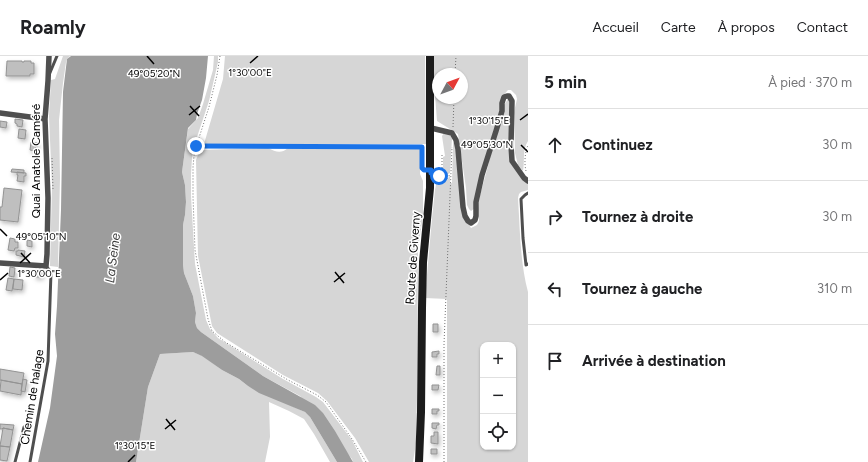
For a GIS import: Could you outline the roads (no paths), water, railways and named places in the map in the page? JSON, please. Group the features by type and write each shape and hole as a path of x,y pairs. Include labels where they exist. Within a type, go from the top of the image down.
{"main road":[{"name":"Route de Giverny","path":"419,462 423,262 431,170 430,56"}],"street":[{"name":"Quai Anatole Caméré","path":"46,266 48,198 45,119 49,56"},
{"path":"431,128 452,133 456,140 463,207 465,216 468,222 471,223 475,220 476,202 482,175 502,111 502,102 504,96 509,96 512,101 512,161 524,178 528,181"},
{"path":"0,113 45,119"},
{"path":"0,263 46,266"}],"lane":[{"path":"48,77 57,56"},
{"path":"528,193 521,199 526,265 528,264"},
{"path":"524,245 528,242"},
{"name":"Chemin de halage","path":"30,462 48,361 51,272 46,266"},
{"path":"15,462 24,426"}],"water":[{"name":"La Seine","path":"71,56 208,56 202,100 196,120 188,128 182,172 185,185 186,202 183,225 183,265 184,273 193,296 196,313 195,322 197,328 263,376 315,405 323,413 335,431 353,462 337,462 310,417 305,412 259,393 202,356 193,352 160,354 148,387 136,462 38,462 50,408 57,356 55,334 61,210 63,92 67,59"}]}
